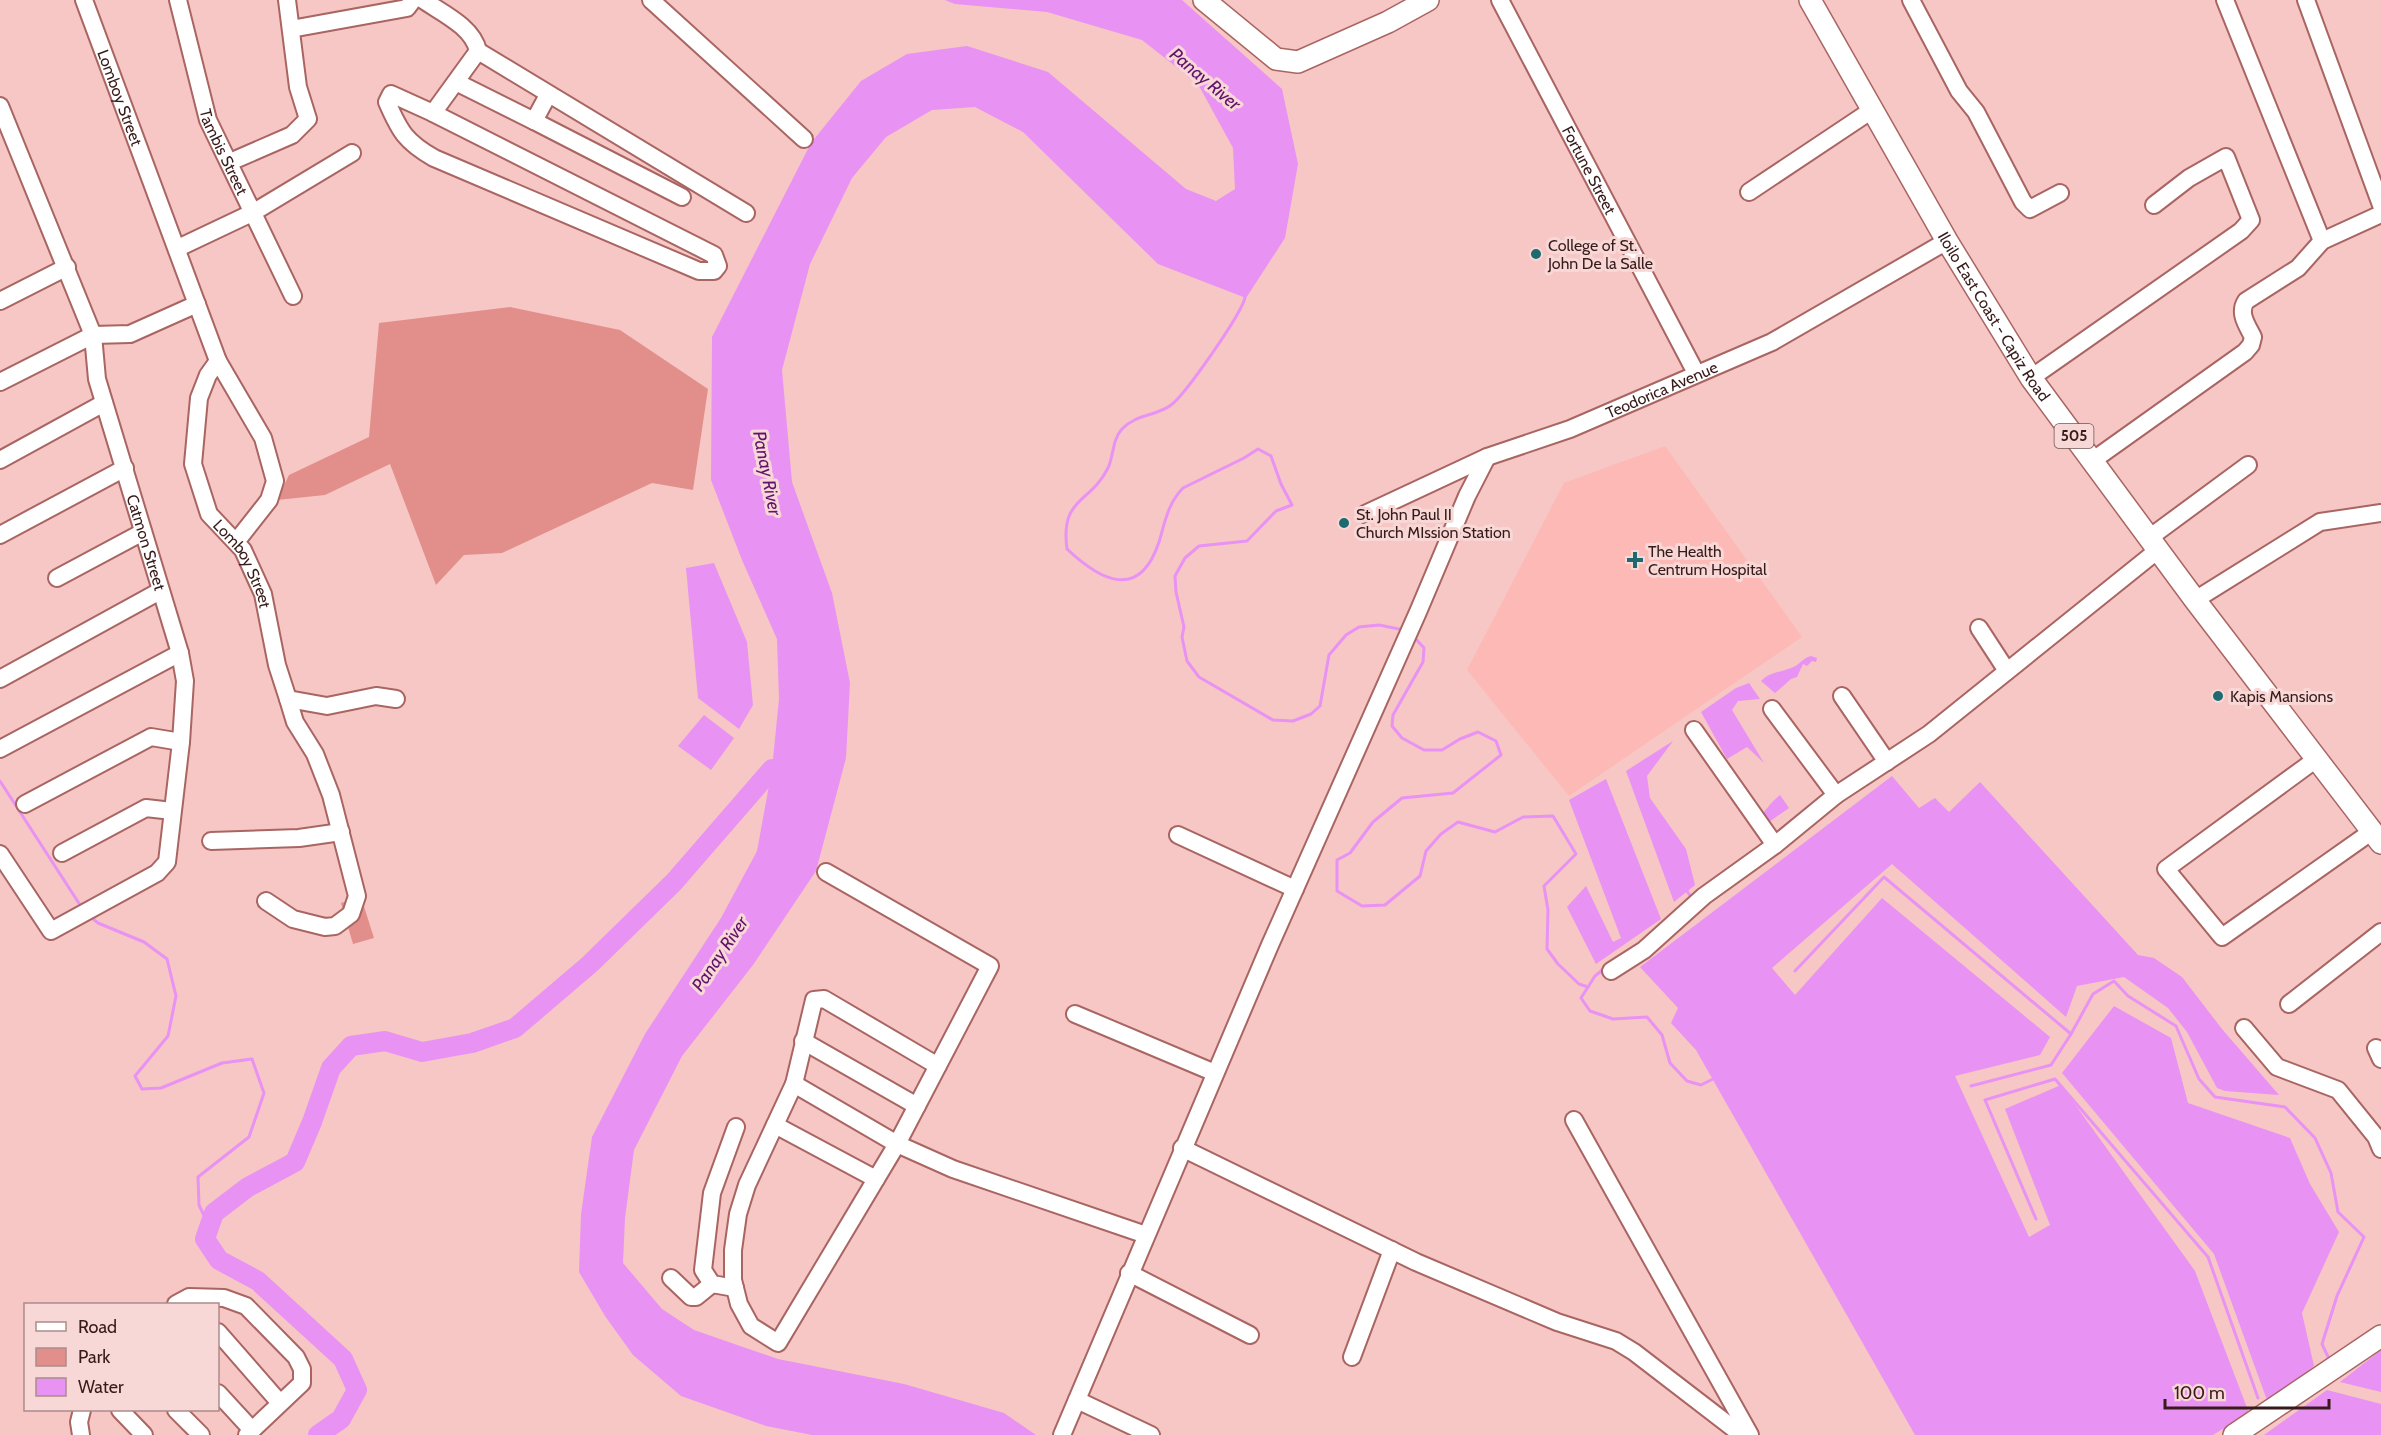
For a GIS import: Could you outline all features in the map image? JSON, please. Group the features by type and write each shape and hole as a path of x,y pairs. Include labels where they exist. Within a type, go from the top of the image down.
{"main road":[{"path":"1204,0 1276,58 1298,62 1388,22 1428,0"},
{"name":"Iloilo East Coast - Capiz Road","path":"1810,0 1947,241 2031,378 2194,600 2376,838"},
{"path":"2234,1435 2381,1336"}],"street":[{"name":"Lomboy Street","path":"84,0 218,360 208,375 199,398 193,464 209,514 243,550 263,594 277,665 295,722 315,754 327,784 357,896 351,914 335,926 325,927 294,919 266,901"},
{"name":"Tambis Street","path":"178,0 208,120 254,212 292,296"},
{"path":"230,162 292,135 308,119 298,87 287,0"},
{"path":"291,29 407,8 413,0"},
{"path":"423,0 467,30 476,42 478,51 746,213"},
{"path":"651,0 804,139"},
{"name":"Fortune Street","path":"1500,0 1696,373"},
{"path":"1911,0 1959,91 1976,112 2023,202 2030,209 2060,193"},
{"path":"2225,0 2322,241"},
{"path":"2306,0 2381,205"},
{"path":"433,113 478,51"},
{"path":"456,82 682,197"},
{"path":"391,94 433,113 714,255 718,266 714,271 699,271 434,158 414,147 404,136 387,102 391,94"},
{"path":"534,121 548,95"},
{"name":"Catmon Street","path":"0,106 93,335 97,379 180,653 185,681 181,742 167,862 157,873 51,931 0,854"},
{"path":"1749,192 1872,110"},
{"path":"178,248 254,212 352,153"},
{"path":"635,172 645,154"},
{"path":"2031,378 2232,238 2251,220 2226,157 2189,178 2154,205"},
{"path":"2092,461 2245,352 2251,345 2253,337 2243,317 2242,307 2246,301 2298,268 2322,241 2381,214"},
{"name":"Teodorica Avenue","path":"1365,514 1487,457 1570,429 1772,342 1947,241"},
{"path":"0,301 67,267"},
{"path":"0,382 93,335 130,334 197,304"},
{"path":"218,360 263,438 275,481 269,500 236,542"},
{"path":"0,460 104,403"},
{"path":"1062,1435 1182,1148 1467,496 1487,457"},
{"path":"1611,971 1644,950 1704,896 1776,845 1836,795 1929,734 2248,465"},
{"path":"0,535 125,468"},
{"path":"2194,600 2320,522 2381,513"},
{"path":"57,578 143,532"},
{"path":"0,680 160,591"},
{"path":"1979,628 2007,670"},
{"path":"0,749 180,653"},
{"path":"288,699 327,706 376,696 396,699"},
{"path":"1842,696 1887,762"},
{"path":"1772,709 1836,795"},
{"path":"1694,730 1776,845"},
{"path":"25,804 151,737 181,742"},
{"path":"2315,760 2166,869 2222,937 2376,838"},
{"path":"62,853 146,808 172,811"},
{"path":"211,842 299,838 341,832"},
{"path":"1178,835 1295,889"},
{"path":"826,872 990,966 938,1066 897,1144 778,1342 751,1326 739,1304 733,1280 738,1214 747,1185 794,1084 814,1000 824,999 938,1066"},
{"path":"2289,1004 2381,932"},
{"path":"1075,1014 1215,1073"},
{"path":"2244,1028 2277,1067 2338,1090 2376,1137 2381,1149"},
{"path":"803,1041 917,1106"},
{"path":"794,1084 897,1144 953,1169 1146,1235"},
{"path":"1574,1120 1750,1435"},
{"path":"775,1125 876,1179"},
{"path":"735,1288 712,1284 703,1270 712,1193 736,1127"},
{"path":"1182,1148 1392,1250 1557,1322 1616,1341 1634,1352 1742,1435"},
{"path":"1352,1357 1392,1250"},
{"path":"1129,1273 1250,1335"},
{"path":"672,1278 691,1298 696,1297 712,1284"},
{"path":"187,1302 224,1298 246,1306 296,1357 302,1370 302,1383 250,1433 219,1394"},
{"path":"219,1333 280,1403"},
{"path":"1077,1400 1151,1435"},
{"path":"121,1411 144,1435"},
{"path":"177,1411 201,1435"}],"shaded area":[{"name":"The Health Centrum Hospital","path":"1665,446 1802,637 1569,796 1467,670 1564,483"}],"green space":[{"path":"510,307 620,330 708,389 693,490 652,483 502,553 464,555 436,585 390,464 325,495 277,500 289,475 369,437 379,323"},
{"path":"361,897 374,938 353,944 341,903"}],"water":[{"name":"Panay River","path":"945,0 1182,0 1282,89 1298,164 1285,238 1246,298 1158,264 1023,132 975,107 932,110 886,137 852,178 810,264 782,370 792,482 832,593 850,683 846,758 816,871 753,965 682,1056 634,1150 625,1218 623,1263 662,1309 694,1330 778,1359 904,1384 1004,1413 1036,1435 812,1435 766,1426 681,1396 633,1355 605,1316 579,1272 581,1214 592,1137 645,1034 721,918 757,851 772,769 779,699 777,639 742,560 711,480 712,337 811,143 861,81 907,54 967,46 1048,72 1186,189 1216,201 1235,189 1233,148 1198,84 1142,40 1047,12 955,4"},
{"path":"714,563 747,642 753,705 739,729 698,698 686,568"},
{"path":"1811,656 1817,658 1816,662 1812,661 1807,666 1803,664 1797,677 1791,679 1775,693 1761,681 1772,674 1794,667"},
{"path":"1749,683 1760,699 1738,701 1732,710 1764,763 1747,747 1727,759 1701,712 1736,688"},
{"path":"704,715 734,738 711,770 678,746"},
{"path":"1673,741 1647,776 1650,798 1686,849 1695,885 1674,902 1626,771"},
{"path":"1892,776 1919,808 1935,798 1949,812 1980,782 2138,955 2154,958 2182,977 2222,1029 2279,1095 2225,1091 2217,1088 2187,1032 2168,1008 2124,977 2077,986 2066,1017 1892,864 1772,968 1795,995 1882,898 2050,1037 2040,1055 1955,1076 2029,1237 2050,1225 2005,1109 2061,1085 2195,1271 2249,1413 2213,1435 1915,1435 1696,1050 1671,1023 1678,1008 1640,967"},
{"path":"1606,779 1661,919 1596,964 1567,907 1586,886 1613,942 1621,938 1569,800"},
{"path":"1780,795 1789,808 1766,824 1760,816"},
{"path":"2114,1006 2171,1038 2188,1103 2290,1138 2310,1184 2339,1232 2302,1313 2314,1366 2268,1403 2214,1254 2062,1073"},
{"path":"2381,1350 2381,1392 2340,1382"},
{"path":"2327,1390 2381,1404 2381,1435 2264,1435"}],"waterway":[{"path":"1245,297 1235,319 1178,398 1165,409 1134,420 1119,433 1108,468 1101,480 1072,510 1066,532 1067,549 1092,569 1105,576 1118,580 1130,579 1141,573 1151,561 1170,506 1183,488 1258,449 1271,456 1281,484 1292,505 1276,511 1247,541 1199,546 1185,558 1175,576 1187,661 1199,677 1273,720 1293,721 1311,714 1320,706 1329,655 1346,635 1359,627 1379,625 1404,630"},
{"path":"1414,637 1424,648 1423,662 1393,715 1392,726 1402,738 1424,750 1442,750 1478,732 1496,741 1501,755 1453,793 1402,798 1373,822 1350,853 1337,860 1337,891 1362,906 1385,905 1420,876 1426,851 1441,834 1458,822 1495,832 1523,817 1553,816 1576,854 1544,886 1548,910 1547,949 1558,964 1579,984 1588,987"},
{"path":"318,1435 341,1419 357,1390 343,1359 258,1281 219,1260 205,1239 214,1213 248,1187 295,1162 331,1068 351,1046 385,1041 422,1052 472,1043 515,1028 590,964 674,882 772,769"},
{"path":"0,781 82,908"},
{"path":"1795,971 1884,877 2071,1034 2093,994 2114,981 2128,996 2176,1026 2199,1079 2215,1097 2285,1107 2315,1138 2331,1173 2338,1212 2364,1237 2337,1296 2322,1344 2330,1361"},
{"path":"1687,891 1693,900"},
{"path":"91,917 98,923 144,942 167,959 176,996 168,1036 135,1076 142,1089 161,1088 222,1063 252,1059 264,1093 249,1137 198,1177 199,1205 209,1226"},
{"path":"1606,967 1595,976 1581,998 1590,1011 1613,1019 1647,1017 1662,1035 1670,1063 1687,1081 1701,1085 1713,1079"},
{"path":"1971,1086 2051,1065 2071,1034"},
{"path":"2036,1219 1985,1100 2055,1079 2208,1257 2258,1398"}],"place":[{"name":"College of St. John De la Salle","path":"1536,254"},
{"name":"St. John Paul II Church MIssion Station","path":"1344,523"},
{"name":"The Health Centrum Hospital","path":"1635,560"},
{"name":"Kapis Mansions","path":"2218,696"}]}
